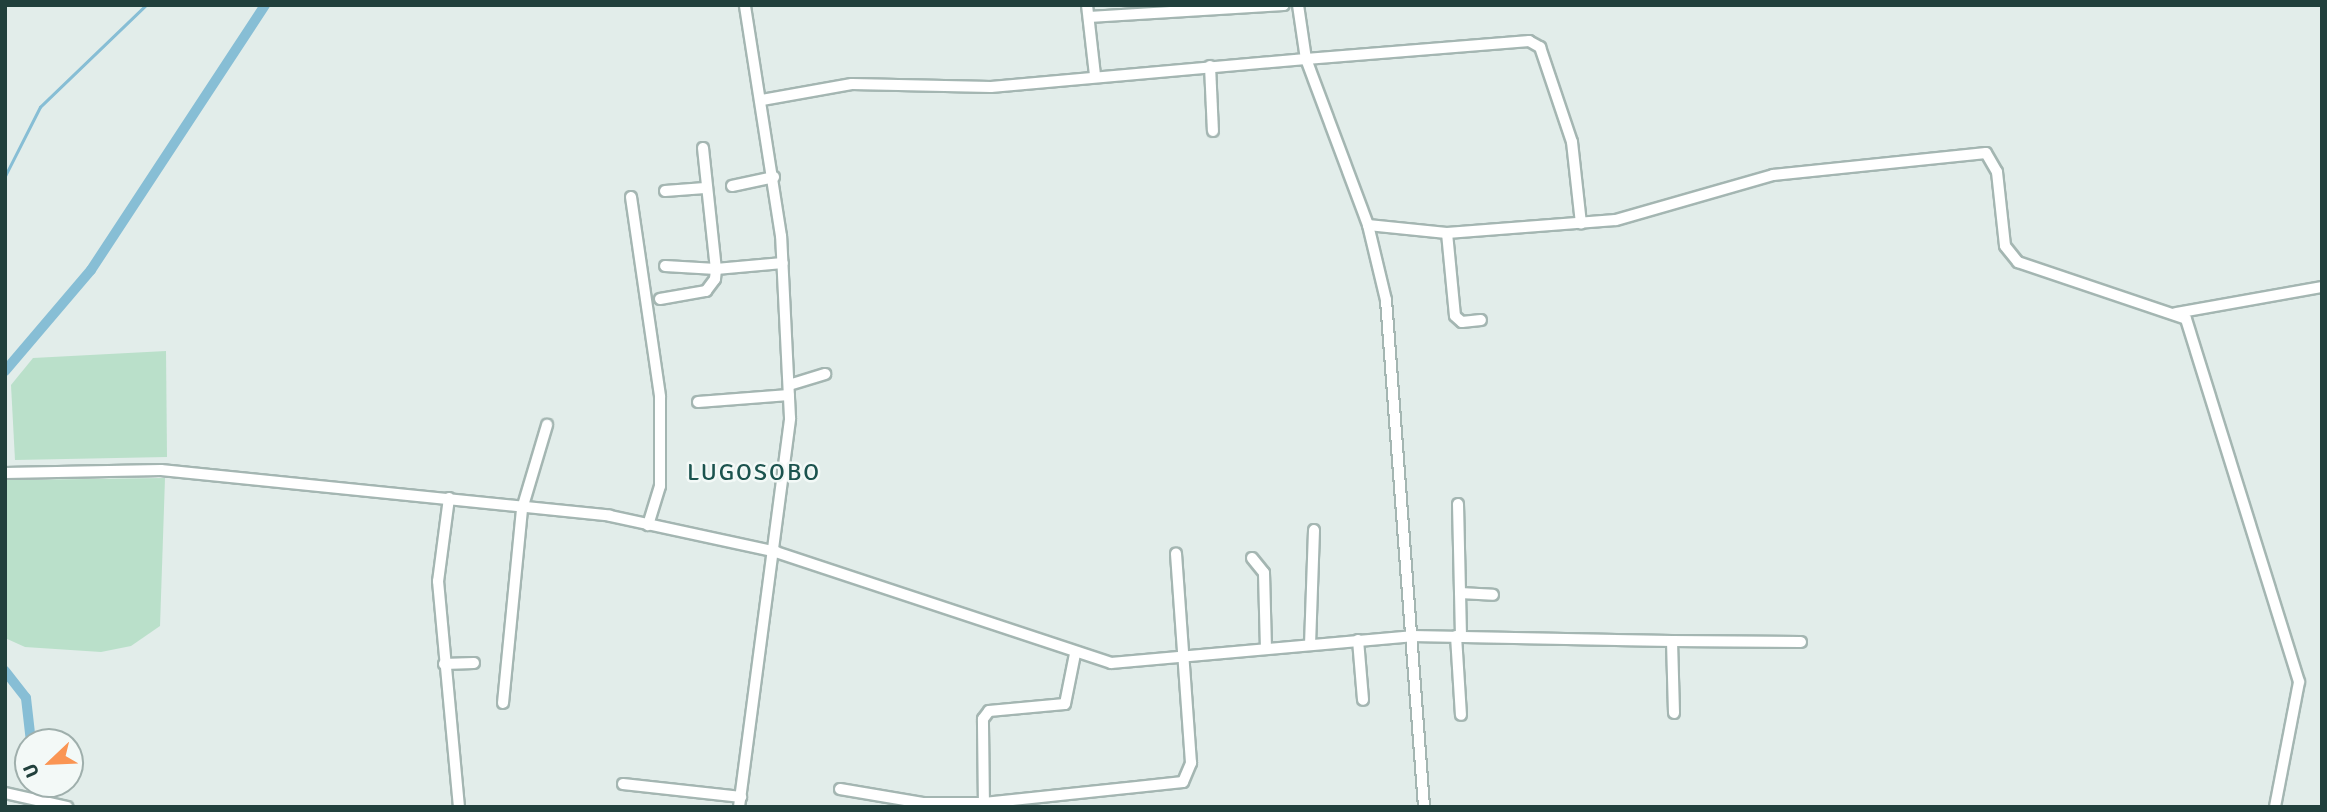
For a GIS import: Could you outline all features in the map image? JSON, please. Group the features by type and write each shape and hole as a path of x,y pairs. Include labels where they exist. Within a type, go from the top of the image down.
{"street":[{"path":"623,784 740,802 776,552 789,390 783,263 774,177 745,5"},
{"path":"1087,5 1095,75"},
{"path":"1089,17 1283,5"},
{"path":"1298,5 1306,59 1368,225 1386,300 1424,807"},
{"path":"762,100 852,84 991,87 1095,75 1533,42 1545,52 1572,142 1581,224"},
{"path":"1210,66 1213,131"},
{"path":"660,299 710,289 716,269 705,188 703,148"},
{"path":"1368,225 1447,233 1581,224 1773,174 1979,151 1991,156 1997,172 2005,246 2018,262 2176,313 2186,319 2298,676 2275,807"},
{"path":"732,186 774,177"},
{"path":"665,191 705,188"},
{"path":"631,197 660,397 660,486 648,525"},
{"path":"1447,233 1453,310 1462,322 1481,320"},
{"path":"665,266 716,269 783,263"},
{"path":"2176,313 2322,287"},
{"path":"698,402 789,390 825,374"},
{"path":"503,704 522,509 547,425"},
{"path":"5,472 161,470 449,498 648,525 776,552 1075,654 1111,663 1412,636 1801,642"},
{"path":"449,498 438,581 459,807"},
{"path":"1458,504 1461,715"},
{"path":"1310,645 1314,530"},
{"path":"840,789 923,803 984,805 1184,782 1191,763 1176,554"},
{"path":"1252,558 1264,573 1266,649"},
{"path":"1460,593 1493,595"},
{"path":"1358,640 1363,700"},
{"path":"1672,641 1674,713"},
{"path":"984,805 983,719 989,711 1065,704 1075,654"},
{"path":"444,664 474,663"},
{"path":"5,793 47,799 67,807"}],"green space":[{"path":"166,351 167,457 15,460 11,385 33,358"},
{"path":"165,478 160,626 131,646 101,652 25,647 5,638 5,480"}],"waterway":[{"path":"5,176 40,107 146,5"},
{"path":"5,371 91,270 265,5"},
{"path":"5,671 26,698 29,728"},
{"path":"38,798 39,807"}],"district":[{"name":"LUGOSOBO","path":"754,473"}]}
